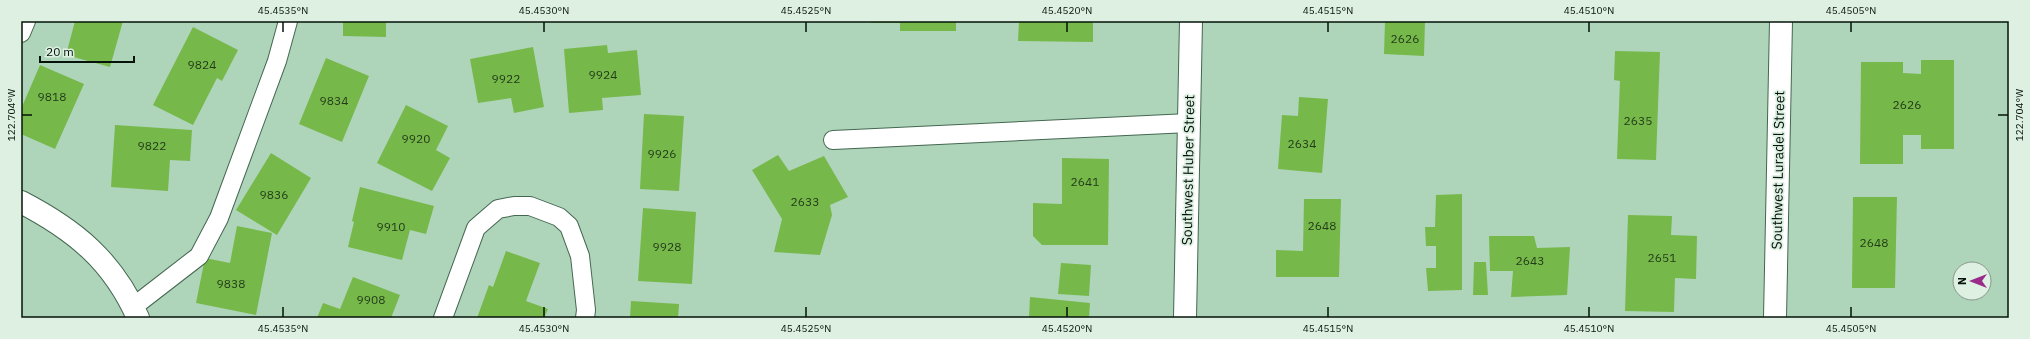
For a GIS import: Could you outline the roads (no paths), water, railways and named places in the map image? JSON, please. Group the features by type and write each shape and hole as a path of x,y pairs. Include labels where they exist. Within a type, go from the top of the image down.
{"street":[{"name":"Southwest Huber Street","path":"1185,318 1191,21"},
{"name":"Southwest Luradel Street","path":"1775,318 1780,21"},
{"path":"21,202 42,213 79,238 111,270 136,313"}],"lane":[{"path":"21,33 26,21"},
{"path":"136,313 198,256 219,218 277,61 288,21"},
{"path":"833,140 1189,123"},
{"path":"443,318 476,228 498,209 514,206 530,206 559,217 570,226 580,256 586,310 585,318"}]}
